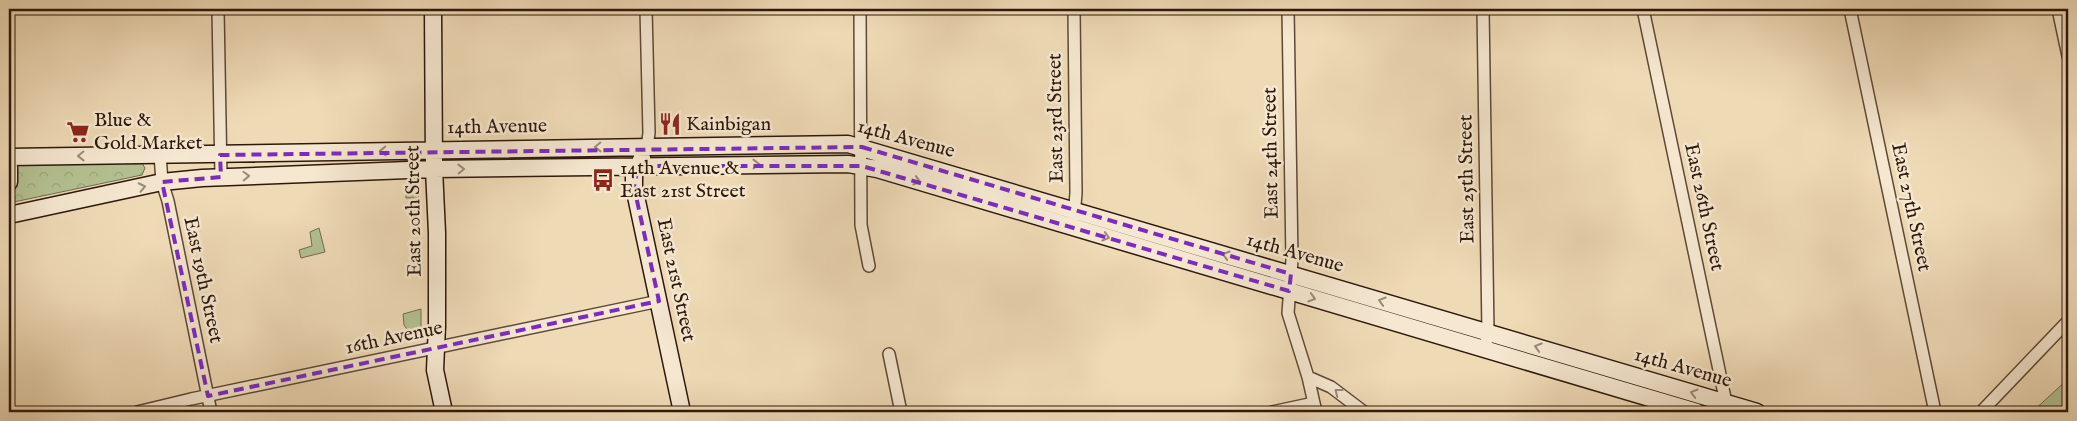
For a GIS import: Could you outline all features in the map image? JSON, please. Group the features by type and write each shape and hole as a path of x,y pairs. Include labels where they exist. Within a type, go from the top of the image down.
{"main road":[{"name":"East 20th Street","path":"433,9 434,169 437,233 435,370 444,412"},
{"name":"14th Avenue","path":"9,157 848,144 1488,332 1726,408 1757,412"},
{"name":"East 21st Street","path":"647,146 634,175 634,187 682,412"},
{"name":"14th Avenue","path":"9,215 162,182 221,177 434,169 834,163 862,166 1697,412"},
{"path":"9,168 9,182"}],"street":[{"path":"218,9 221,177"},
{"name":"East 21st Street","path":"646,9 649,133 647,146"},
{"path":"860,9 862,224 869,266"},
{"name":"East 23rd Street","path":"1072,227 1075,210 1074,9"},
{"name":"East 24th Street","path":"1288,9 1291,274 1288,319 1308,377 1315,408"},
{"name":"East 25th Street","path":"1483,9 1488,332 1485,349"},
{"name":"East 26th Street","path":"1643,9 1726,408"},
{"name":"East 27th Street","path":"1850,9 1936,412"},
{"path":"2058,9 2068,56"},
{"name":"East 19th Street","path":"160,155 162,182 168,201 212,412"},
{"name":"16th Avenue","path":"137,412 658,301"},
{"path":"1981,412 2068,321"},
{"path":"888,354 901,412"},
{"path":"1308,377 1331,387 1364,412"},
{"path":"1272,412 1315,408"}],"highlighted area":[{"path":"862,147 1291,274 1289,291 862,166 638,166 634,187 659,301 208,396 162,182 221,177 220,155"}],"green space":[{"path":"142,163 145,168 142,175 9,203 9,165"},
{"path":"418,185 419,217 412,218 414,216 414,198 406,198 406,186"},
{"path":"319,228 325,252 301,258 299,250 312,246 310,232"},
{"path":"421,309 421,329 409,332 404,325 403,314"},
{"path":"2068,379 2068,404 2064,405 2066,412 2032,412"}],"place":[{"name":"Kainbigan","path":"670,124"},
{"name":"Blue & Gold Market","path":"78,132"},
{"name":"14th Avenue & East 21st Street","path":"603,180"}]}
